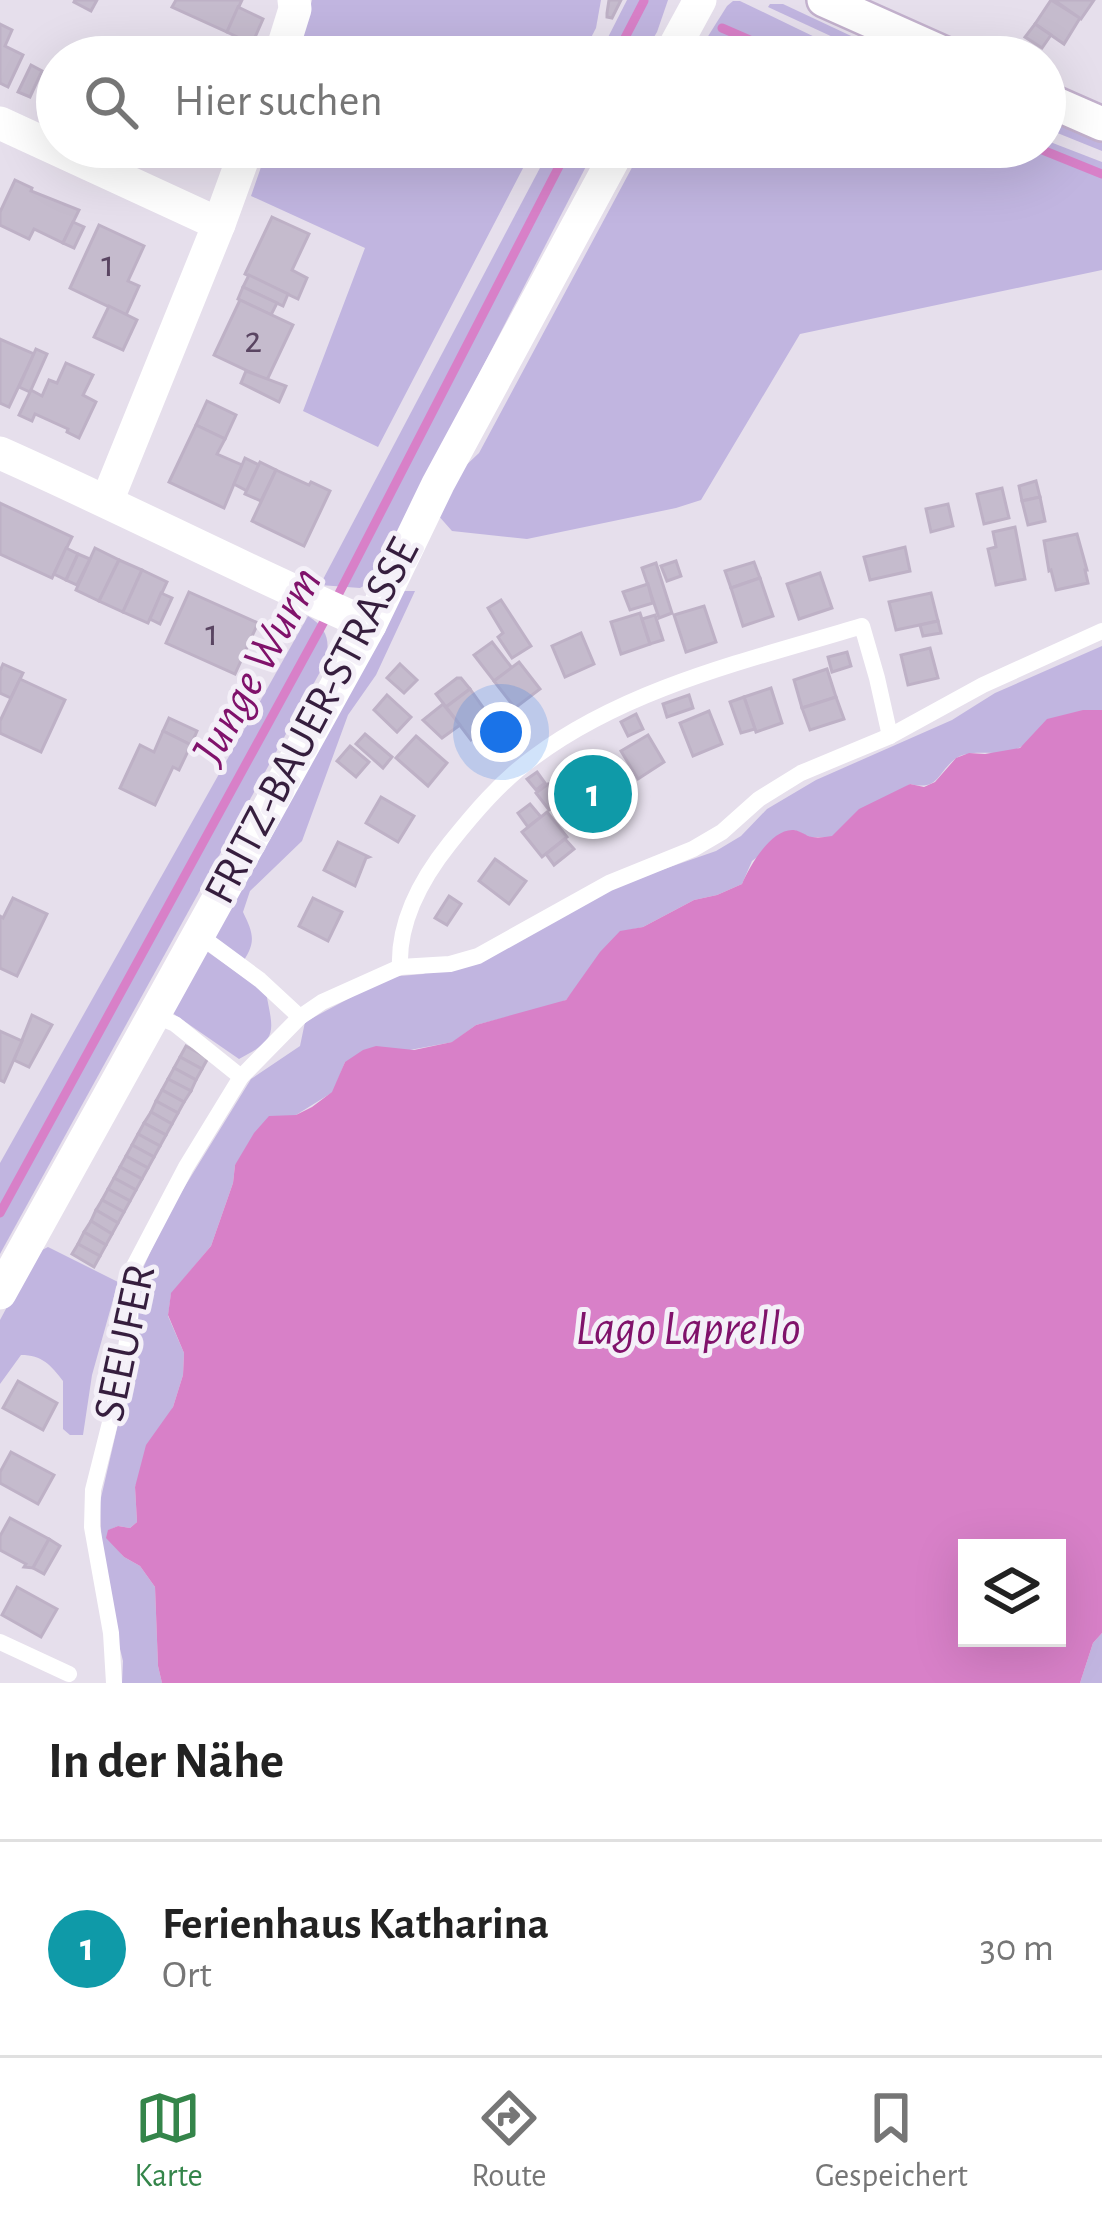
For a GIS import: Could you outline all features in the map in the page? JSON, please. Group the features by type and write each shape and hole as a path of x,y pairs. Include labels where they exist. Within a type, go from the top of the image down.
{"street":[{"path":"287,36 294,0"},
{"path":"680,36 700,0"},
{"path":"824,0 905,36"},
{"path":"1066,108 1102,124"},
{"path":"0,123 36,140"},
{"path":"98,168 219,224"},
{"path":"107,501 239,168"},
{"name":"FRITZ-BAUER-STRASSE","path":"0,1292 370,625 438,484 609,168"},
{"path":"0,452 370,625"}],"lane":[{"path":"400,967 399,951 413,901 465,824 530,760 602,717 690,679 862,626 890,736"},
{"name":"SEEUFER","path":"114,1683 92,1527 93,1490 121,1378 133,1268 241,1077 300,1017 354,986 400,967 438,966 478,956 609,883 693,849 801,773 890,736 982,685 1102,631"},
{"path":"200,934 300,1017"},
{"path":"155,1016 175,1024 241,1077"},
{"path":"0,1642 69,1673"}],"shaded area":[{"path":"312,0 601,0 592,36 303,36"},
{"path":"627,0 668,0 655,36 609,36"},
{"path":"740,1 812,36 708,36 727,6"},
{"path":"783,4 851,36 831,36 768,7"},
{"path":"1066,126 1102,141 1102,151 1066,136"},
{"path":"1066,148 1102,162 1102,270 800,334 701,500 527,539 452,531 437,514 460,471 479,453 632,168 1066,168"},
{"path":"261,168 523,168 378,447 303,411 365,248 251,196"},
{"path":"540,168 585,168 373,580 360,588 320,585"},
{"path":"401,591 415,591 376,675 348,715 302,841 250,891 243,912 252,941 244,960 212,938"},
{"path":"308,616 326,636 325,663 0,1254 0,1163"},
{"path":"1102,646 1102,710 1065,716 1011,751 962,755 932,783 910,784 832,837 810,837 794,830 752,861 742,884 694,900 643,927 620,932 566,1000 476,1025 453,1042 345,1062 333,1092 296,1115 235,1165 211,1246 171,1294 168,1316 184,1353 183,1375 135,1487 137,1522 130,1528 109,1530 107,1537 124,1557 140,1566 155,1587 162,1683 122,1683 123,1661 103,1580 100,1502 128,1381 144,1266 166,1217 251,1079 300,1046 305,1022 389,977 423,974 624,883 716,851 741,836 767,809 816,780"},
{"path":"205,950 266,993 270,1034 261,1046 239,1059 171,1012"},
{"path":"48,1247 118,1282 92,1375 83,1435 70,1435 63,1429 63,1381 45,1362 21,1355 0,1384 0,1320 36,1253"},
{"path":"1102,1633 1102,1683 1080,1683 1093,1643"}],"water":[{"name":"Lago Laprello","path":"1102,710 1102,1633 1093,1643 1080,1683 162,1683 155,1587 140,1566 106,1538 108,1530 130,1528 137,1522 135,1487 146,1445 173,1407 183,1375 184,1353 168,1315 171,1293 211,1246 235,1165 269,1116 296,1115 312,1107 332,1092 345,1062 363,1050 376,1046 414,1050 452,1042 476,1025 566,1000 620,931 643,927 694,900 742,884 755,859 785,831 832,836 859,809 910,784 924,787 935,782 956,758 1020,748 1047,719"}],"building":[{"path":"75,0 97,0 91,11"},
{"path":"176,0 242,0 227,32 172,7"},
{"path":"609,0 621,0 612,18 607,17"},
{"path":"1051,0 1080,18 1066,41 1066,36 1052,36 1035,24"},
{"path":"1054,0 1094,0 1081,19"},
{"path":"238,7 263,19 256,36 227,32"},
{"path":"0,24 12,30 5,46 23,55 8,87 0,83"},
{"path":"1035,24 1051,35 1050,36 1026,36"},
{"path":"31,65 36,68 30,97 18,92"},
{"path":"15,180 79,210 63,243 34,229 29,239 0,225 0,212"},
{"path":"272,217 309,234 292,270 307,278 298,299 245,274"},
{"path":"73,222 84,227 74,248 63,243"},
{"path":"99,225 144,246 128,281 139,286 126,315 70,288"},
{"path":"249,275 288,294 283,306 243,287"},
{"path":"243,287 277,303 271,315 238,299"},
{"path":"240,300 293,325 267,380 214,355"},
{"path":"109,306 137,320 123,350 94,337"},
{"path":"0,339 34,354 9,407 0,403"},
{"path":"36,349 47,354 30,392 19,387"},
{"path":"66,363 93,375 83,395 96,402 79,438 35,414 32,421 19,415 31,390 42,396 49,380 57,383"},
{"path":"246,371 286,386 279,402 241,383"},
{"path":"207,401 236,415 225,439 196,425"},
{"path":"196,425 225,439 217,454 242,465 224,508 169,482"},
{"path":"245,458 259,465 247,491 234,484"},
{"path":"260,462 276,470 261,501 245,494"},
{"path":"276,470 330,491 304,546 252,521"},
{"path":"1036,481 1040,497 1022,501 1019,486"},
{"path":"1002,488 1009,518 984,524 977,494"},
{"path":"1040,497 1045,521 1028,525 1022,501"},
{"path":"0,503 72,537 52,578 0,554"},
{"path":"948,504 953,526 931,532 926,509"},
{"path":"1015,527 1025,579 996,585 988,549 996,547 993,532"},
{"path":"1077,534 1088,583 1056,590 1044,541"},
{"path":"905,547 910,571 870,580 864,557"},
{"path":"66,548 78,554 66,580 54,574"},
{"path":"95,548 119,560 99,601 76,590"},
{"path":"78,554 90,559 77,585 66,580"},
{"path":"119,560 142,570 123,612 99,601"},
{"path":"676,561 681,576 667,581 661,566"},
{"path":"754,562 760,578 731,588 725,571"},
{"path":"656,563 672,613 659,618 642,568"},
{"path":"142,570 167,582 148,623 123,612"},
{"path":"820,573 832,608 799,619 787,584"},
{"path":"760,578 773,616 743,626 731,588"},
{"path":"648,584 653,603 630,610 623,592"},
{"path":"189,592 258,623 235,674 166,643"},
{"path":"161,593 172,598 160,624 150,619"},
{"path":"931,593 938,621 896,630 889,602"},
{"path":"501,600 531,646 512,658 488,608"},
{"path":"704,606 716,642 686,652 674,615"},
{"path":"640,613 650,644 621,654 611,622"},
{"path":"655,615 663,640 650,644 642,619"},
{"path":"938,621 941,633 923,636 920,625"},
{"path":"581,633 594,664 565,677 552,646"},
{"path":"492,642 512,668 494,681 474,655"},
{"path":"930,648 938,678 908,685 901,655"},
{"path":"847,652 851,666 832,672 828,657"},
{"path":"519,662 540,689 515,708 494,681"},
{"path":"3,664 23,673 11,698 0,693"},
{"path":"400,664 417,680 404,693 387,678"},
{"path":"827,669 836,697 802,708 794,680"},
{"path":"457,678 470,689 446,707 436,694"},
{"path":"20,679 65,700 41,752 0,733 0,721"},
{"path":"771,688 782,723 756,732 744,697"},
{"path":"470,689 494,723 471,740 446,707"},
{"path":"387,695 411,717 397,732 374,710"},
{"path":"689,695 693,708 667,717 663,704"},
{"path":"744,697 755,729 741,733 730,702"},
{"path":"836,697 844,719 810,730 802,708"},
{"path":"443,704 460,725 442,738 423,720"},
{"path":"709,711 722,744 693,756 680,723"},
{"path":"636,714 643,729 628,736 621,722"},
{"path":"169,718 197,731 191,745 163,731"},
{"path":"163,731 191,745 179,770 173,767 155,805 120,788 140,745 154,752"},
{"path":"365,734 392,757 383,768 356,744"},
{"path":"648,735 664,762 638,779 621,751"},
{"path":"416,736 447,763 428,786 396,758"},
{"path":"350,746 369,762 356,777 337,761"},
{"path":"537,772 545,783 536,790 527,779"},
{"path":"595,772 616,797 591,817 571,792"},
{"path":"548,784 561,801 549,810 536,793"},
{"path":"381,797 414,816 398,842 366,823"},
{"path":"530,804 541,817 528,827 518,813"},
{"path":"547,812 567,837 542,857 522,832"},
{"path":"565,839 574,849 554,865 546,854"},
{"path":"338,842 369,857 355,886 324,870"},
{"path":"495,859 526,881 509,904 479,881"},
{"path":"449,896 461,904 447,925 435,918"},
{"path":"13,898 47,914 17,976 0,968 0,916 3,918"},
{"path":"313,898 342,912 328,941 299,926"},
{"path":"32,1015 52,1025 29,1067 14,1060"},
{"path":"0,1031 22,1041 4,1082 0,1080"},
{"path":"186,1046 208,1058 202,1069 180,1057"},
{"path":"180,1057 202,1069 196,1080 174,1068"},
{"path":"174,1068 196,1080 191,1091 168,1079"},
{"path":"168,1079 191,1091 184,1102 162,1090"},
{"path":"162,1090 184,1102 178,1113 156,1101"},
{"path":"156,1101 178,1113 172,1124 151,1112"},
{"path":"151,1112 172,1124 166,1135 144,1123"},
{"path":"144,1123 166,1135 160,1146 138,1134"},
{"path":"138,1134 160,1146 154,1157 132,1145"},
{"path":"132,1145 154,1157 148,1168 126,1156"},
{"path":"126,1156 148,1168 142,1179 120,1167"},
{"path":"120,1167 142,1179 136,1190 114,1178"},
{"path":"114,1178 136,1190 130,1201 108,1189"},
{"path":"108,1189 130,1201 124,1212 102,1200"},
{"path":"102,1200 124,1212 118,1223 96,1210"},
{"path":"96,1210 118,1223 112,1234 91,1221"},
{"path":"91,1221 112,1234 106,1245 84,1232"},
{"path":"84,1232 106,1245 100,1256 78,1244"},
{"path":"78,1244 100,1256 94,1267 72,1254"},
{"path":"18,1381 57,1403 43,1430 3,1408"},
{"path":"11,1452 54,1475 38,1504 0,1483 0,1472"},
{"path":"10,1518 49,1539 33,1568 0,1550 0,1536"},
{"path":"49,1539 60,1546 44,1574 33,1568"},
{"path":"17,1587 57,1609 41,1637 2,1615"}],"waterway":[{"name":"Junge Wurm","path":"626,36 644,1"},
{"path":"722,28 740,36"},
{"path":"1066,159 1102,174"},
{"name":"Junge Wurm","path":"335,601 558,168"},
{"name":"Junge Wurm","path":"0,1213 327,616"}],"place":[{"name":"Ferienhaus Katharina","path":"593,794"}]}
